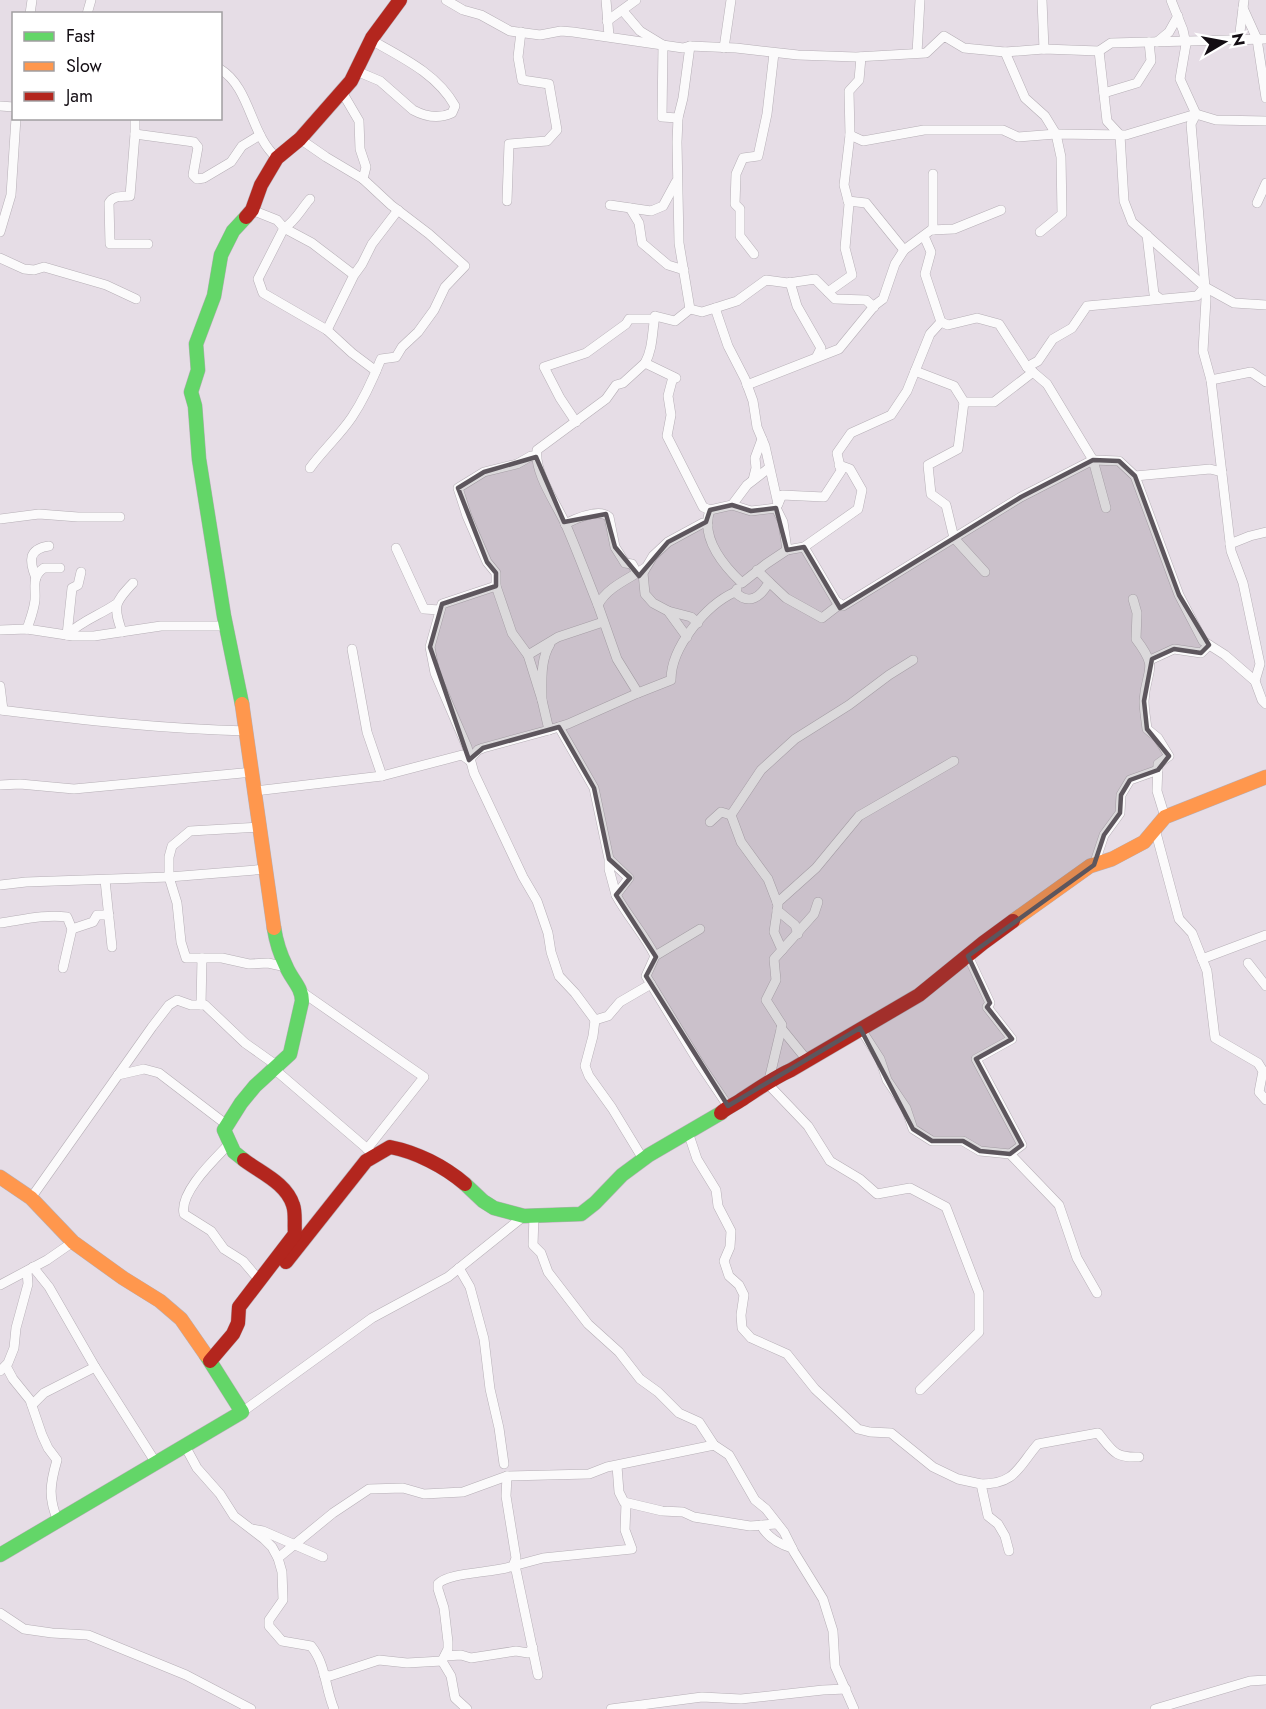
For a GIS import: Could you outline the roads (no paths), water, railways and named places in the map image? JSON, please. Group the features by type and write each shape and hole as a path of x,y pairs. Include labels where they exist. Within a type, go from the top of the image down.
{"street":[{"path":"210,1361 358,1170 424,1077 302,992 286,967 276,939 247,730 226,626 199,459 195,406 191,392 198,370 195,344 214,296 221,255 232,231 252,210 261,185 277,158 300,139 351,81 354,70 371,40 400,0"},
{"path":"446,0 463,10 481,15 500,27 521,32 540,35 561,31 683,48 690,46 774,53 861,57 926,53 944,36 964,48 1005,52 1044,49 1099,51 1111,43 1262,39"},
{"path":"606,0 609,36"},
{"path":"608,21 636,0"},
{"path":"724,48 730,0"},
{"path":"917,53 920,0"},
{"path":"1042,0 1044,49"},
{"path":"1171,0 1185,41 1180,80 1196,114"},
{"path":"1244,4 1262,39 1266,98"},
{"path":"1239,40 1244,4"},
{"path":"623,11 640,31 663,45"},
{"path":"1153,42 1168,32 1178,16"},
{"path":"507,201 509,144 547,141 557,130 549,84 522,80 518,57 521,32"},
{"path":"354,70 380,81 419,113 442,117 452,113 455,106 435,79 409,61 371,40"},
{"path":"1104,93 1137,83 1151,61 1153,42"},
{"path":"663,45 662,117 678,118"},
{"path":"690,46 678,118 679,243 690,309"},
{"path":"1099,51 1107,121 1120,135 1124,201 1132,222 1205,287 1234,303 1266,305"},
{"path":"1005,52 1025,98 1044,116 1056,134 1060,156 1062,214 1040,232"},
{"path":"754,254 740,236 740,209 735,204 736,174 743,158 758,156 767,114 774,53"},
{"path":"828,292 852,275 845,248 848,201 844,185 850,135 849,91 859,80 861,57"},
{"path":"222,70 229,74 266,149 277,158"},
{"path":"342,92 359,121 360,149 366,167 363,179"},
{"path":"1196,114 1191,124 1205,287 1203,351 1210,380 1230,544 1243,583 1260,664 1256,681 1262,700 1266,704"},
{"path":"850,135 862,141 924,130 1003,130 1018,137 1056,134 1126,135 1196,114 1216,120 1266,121"},
{"path":"0,232 11,195 16,120"},
{"path":"135,120 130,196 116,197 109,203 110,244 148,244"},
{"path":"135,134 194,142 198,147 193,175 197,179 204,178 231,162 242,146 260,135"},
{"path":"300,139 363,179 465,266 445,287 434,310 396,357 381,358 366,393 351,419 310,468"},
{"path":"933,174 933,230"},
{"path":"610,205 651,211 663,206 678,179"},
{"path":"1257,203 1266,183"},
{"path":"310,199 292,223 284,228 258,279 263,293 327,330 376,371"},
{"path":"848,201 866,203 904,250"},
{"path":"630,208 639,223 642,243 668,265 684,270"},
{"path":"252,210 277,220 284,228 312,243 354,275"},
{"path":"327,330 372,244 398,210"},
{"path":"747,385 839,349 883,299 896,264 904,250 933,230 954,229 1001,210"},
{"path":"924,236 931,252 925,274 941,322 948,325 976,318 999,324 1030,370 1047,384 1094,460 1106,508"},
{"path":"1147,236 1154,294 1159,298"},
{"path":"0,258 24,269 34,270 44,267 106,285 136,298"},
{"path":"690,309 702,312 738,301 766,280 790,282 815,279 835,299 866,300 874,307"},
{"path":"790,282 797,306 821,348 817,356"},
{"path":"964,402 994,402 1030,370 1053,339 1072,328 1087,306 1197,296 1205,287"},
{"path":"715,308 728,346 753,401 757,427 783,522 787,550"},
{"path":"576,422 544,367 586,354 626,324 629,319 654,319 655,316 675,321 690,309"},
{"path":"638,693 617,659 598,605 565,524 545,484 536,457 537,450 606,399 616,385 623,383 645,363 651,353 654,319"},
{"path":"777,506 782,495 824,497 841,471 837,453 850,433 891,415 907,391 930,334 941,322"},
{"path":"645,363 674,378 668,396 671,415 667,436 703,507 710,510 732,505 752,511 777,506"},
{"path":"915,371 954,386 964,402 958,449 928,465 931,494 946,505 954,538 984,572"},
{"path":"1210,380 1251,372 1266,382"},
{"path":"753,480 756,468 755,458 762,439"},
{"path":"536,457 531,456 517,464 484,472 458,488 467,516 487,562 496,573 496,586 512,633 528,655 549,730"},
{"path":"804,548 836,601 843,606 1021,497 1094,460 1119,461 1135,476 1179,595 1203,641 1225,655 1256,681"},
{"path":"469,760 483,748 559,727 671,680 676,655 687,637 698,622 724,597 735,592 757,570 787,550 804,548 858,509 862,490 850,469 839,465"},
{"path":"732,505 747,485 769,468"},
{"path":"1135,476 1209,469 1222,472"},
{"path":"710,510 707,519 711,545 742,583"},
{"path":"565,524 598,513 606,514 609,517 615,547 625,563 632,564 643,573 645,594 653,603 668,611 691,617 698,622"},
{"path":"0,519 39,514 120,517"},
{"path":"598,605 615,586 641,571 668,542 703,523 708,525"},
{"path":"1230,544 1266,532"},
{"path":"36,578 30,562 33,554 42,547 49,546"},
{"path":"396,548 424,609 440,610"},
{"path":"27,629 35,599 34,582 36,578 44,568 60,568"},
{"path":"757,570 786,598 822,618 840,604"},
{"path":"67,635 72,588 78,585 81,572"},
{"path":"735,592 747,600 757,596 769,582"},
{"path":"122,632 115,611 116,604 133,583"},
{"path":"496,586 442,604 430,647 435,673 467,747 469,760 523,877 537,901 559,976 595,1020 594,1035 585,1066 589,1076 612,1108 643,1159"},
{"path":"1133,599 1137,613 1136,639 1150,660 1144,701 1147,729 1158,738 1169,756 1158,764 1157,791 1164,817"},
{"path":"67,635 78,625 100,615 116,604"},
{"path":"668,611 687,637"},
{"path":"528,655 558,637 603,622"},
{"path":"0,630 27,629 67,635 94,636 168,626 226,626"},
{"path":"542,700 542,674 546,651 551,642"},
{"path":"1150,660 1174,649 1201,653 1209,645"},
{"path":"352,649 367,732 382,776"},
{"path":"731,815 761,770 795,739 914,660"},
{"path":"0,686 1,710 92,722 199,730 247,730"},
{"path":"559,727 594,788 616,895 632,922 645,936 655,956"},
{"path":"255,791 382,776 462,755 469,760"},
{"path":"782,950 774,932 777,906 816,868 858,816 954,761"},
{"path":"1094,865 1104,835 1120,813 1121,795 1130,780 1158,770"},
{"path":"0,785 20,784 74,789 253,772"},
{"path":"371,1152 390,1147 407,1150 444,1168 494,1208 529,1216 581,1214 622,1175 643,1159 720,1114 728,1106 738,1102 767,1081 919,994 1094,865 1112,859 1144,842 1164,817 1266,777"},
{"path":"260,821 270,790"},
{"path":"710,822 721,812 731,815"},
{"path":"731,815 741,842 768,879 777,906 795,925 798,934"},
{"path":"260,821 190,831 172,846 168,877 177,903 181,942 186,958 222,958 249,964 268,963 286,967"},
{"path":"1155,828 1179,919 1192,933 1208,971 1215,1038 1258,1063 1263,1071 1259,1092 1266,1100"},
{"path":"609,859 629,879 616,895"},
{"path":"0,885 168,877 267,869"},
{"path":"105,880 112,947"},
{"path":"767,1081 782,1025 766,1000 776,980 774,959 814,914 818,902"},
{"path":"72,929 93,921 97,915 109,915"},
{"path":"0,923 41,916 67,917 72,929 63,968"},
{"path":"700,929 655,956 646,976 728,1106"},
{"path":"1202,958 1266,936"},
{"path":"968,956 990,1004 987,1007 1012,1039 976,1059 1022,1145 1010,1154"},
{"path":"201,1005 202,958"},
{"path":"1248,963 1266,986"},
{"path":"595,1020 608,1016 620,1002 651,984"},
{"path":"238,1323 239,1307 295,1234 293,1205 280,1184 262,1174 234,1152 224,1130 241,1103 274,1066 290,1054 302,992"},
{"path":"31,1198 169,1005 177,1000 191,1005 205,1005 245,1043 371,1152"},
{"path":"781,1028 807,1060"},
{"path":"860,1028 880,1059 887,1080 906,1108 913,1129 932,1141 963,1141 980,1151 1010,1154 1059,1205 1077,1258 1097,1293"},
{"path":"118,1075 144,1069 159,1073 227,1125"},
{"path":"767,1081 808,1126 830,1161 860,1179 877,1194 910,1188 946,1207 979,1293 979,1332 920,1390"},
{"path":"688,1132 697,1159 716,1190 718,1206 731,1231 730,1247 724,1261 729,1276 739,1285 744,1295 742,1328 751,1338 787,1354 815,1389 858,1429 891,1433 933,1467 958,1479 981,1484 998,1484 1011,1478 1038,1444 1098,1433 1112,1450 1123,1457 1139,1457"},
{"path":"230,1143 194,1184 183,1206 184,1214 211,1231 224,1249 243,1261 260,1281"},
{"path":"0,1176 31,1198 73,1242 160,1301 181,1319 242,1412"},
{"path":"0,1556 242,1412 372,1318 448,1277 529,1216"},
{"path":"529,1216 533,1245 541,1253 548,1272 588,1324 619,1352 640,1379 658,1392 679,1413 699,1422 714,1445 729,1455 755,1500 766,1509 784,1532 823,1599 832,1631 835,1666 854,1709"},
{"path":"0,1285 47,1260 73,1242"},
{"path":"459,1268 470,1287 484,1340 490,1389 504,1464"},
{"path":"30,1269 49,1287 95,1367 156,1463"},
{"path":"30,1269 16,1328 14,1348 3,1369 32,1405 48,1448 57,1460 51,1479 51,1493 52,1506 58,1521"},
{"path":"32,1405 44,1393 95,1367"},
{"path":"278,1558 292,1544 369,1489 403,1488 424,1494 463,1492 507,1476 589,1474 714,1445"},
{"path":"185,1446 192,1461 204,1478 220,1494 234,1516 272,1547 282,1572 283,1600 269,1620 269,1626 282,1641 311,1646 317,1653 327,1678 334,1709"},
{"path":"467,1709 455,1698 451,1676 444,1658 448,1642 444,1608 438,1589 440,1582 448,1577 464,1576 543,1558 632,1549 625,1530 626,1503 619,1492 617,1466"},
{"path":"507,1476 506,1496 516,1558 513,1566"},
{"path":"981,1484 988,1516 998,1524 1005,1536 1009,1551"},
{"path":"626,1503 750,1526 776,1524"},
{"path":"761,1525 771,1538 783,1546 792,1548"},
{"path":"250,1528 263,1531 323,1557"},
{"path":"513,1566 516,1570 538,1675"},
{"path":"0,1613 24,1629 52,1634 88,1635 186,1675 251,1709"},
{"path":"327,1678 380,1660 407,1663 461,1655 471,1658 516,1651 528,1653 533,1648"},
{"path":"1155,1709 1250,1682 1266,1680"},
{"path":"611,1709 702,1697 741,1699 846,1689"}]}
